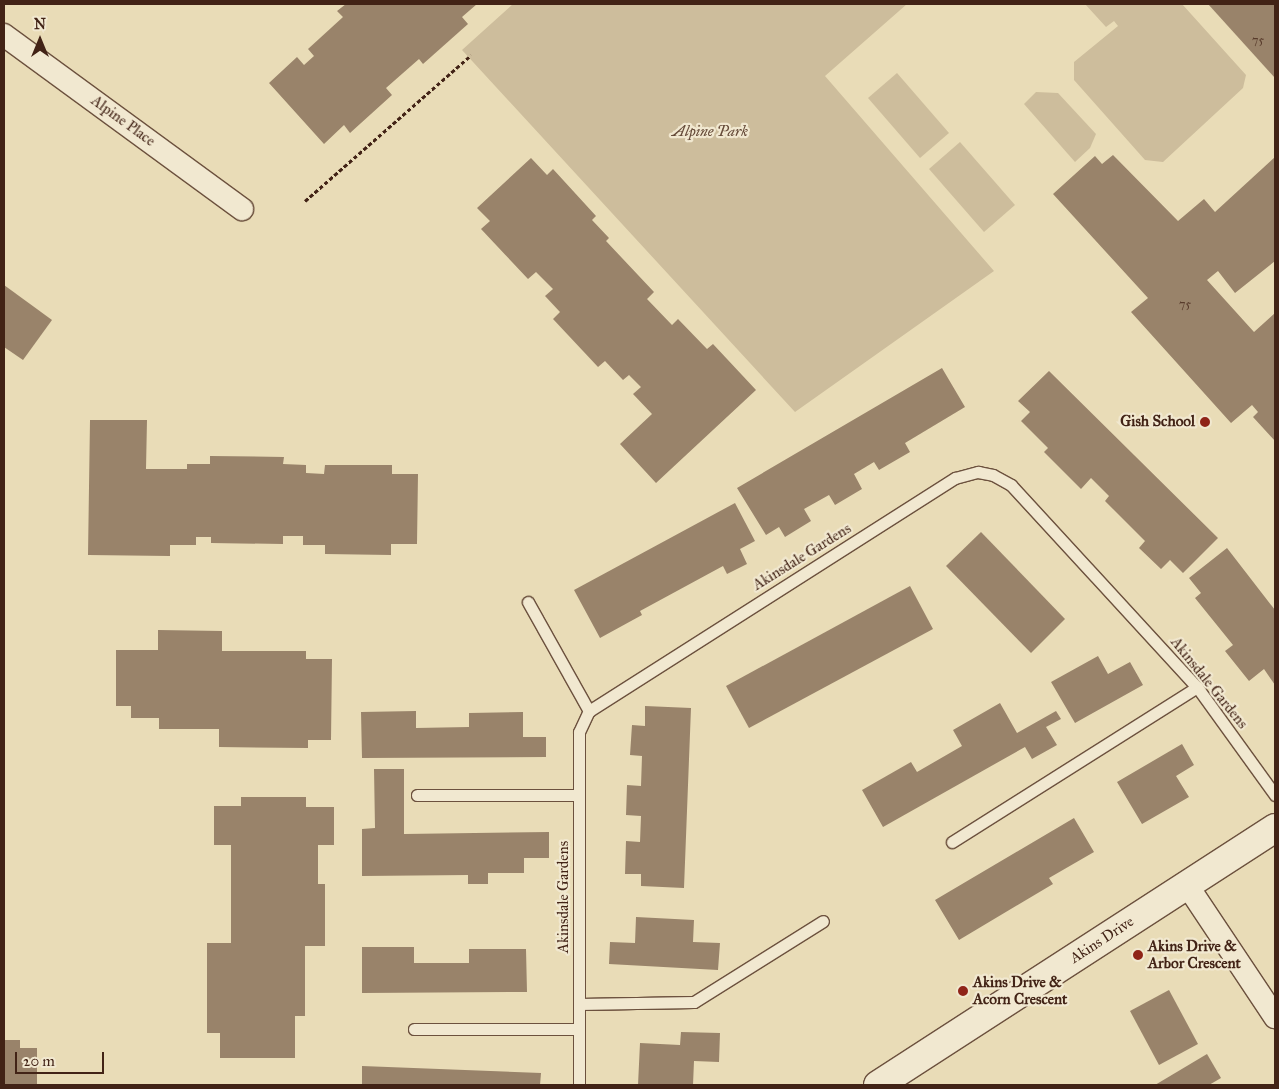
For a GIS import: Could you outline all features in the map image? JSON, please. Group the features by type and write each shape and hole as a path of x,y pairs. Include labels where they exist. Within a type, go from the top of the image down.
{"street":[{"name":"Alpine Place","path":"4,35 242,209"},
{"name":"Akins Drive","path":"878,1085 1275,828"},
{"path":"1187,885 1275,1017"}],"lane":[{"name":"Akinsdale Gardens","path":"579,1085 579,732 589,711 954,478 978,472 993,475 1011,485 1197,687 1275,795"},
{"path":"528,602 589,711"},
{"path":"952,842 1197,687"},
{"path":"417,795 578,795"},
{"path":"579,1004 694,1002 824,921"},
{"path":"414,1029 579,1029"}],"path":[{"path":"305,201 471,54"}],"green space":[{"name":"Alpine Park","path":"513,4 907,4 825,76 994,271 795,412 462,50"},
{"path":"1085,4 1182,4 1246,75 1243,88 1163,162 1145,160 1074,80 1074,62 1118,26 1114,21 1106,27"},
{"path":"897,73 949,133 920,158 868,98"},
{"path":"1036,92 1058,93 1096,134 1090,148 1075,162 1024,104"},
{"path":"960,142 1015,205 984,232 929,169"}],"building":[{"path":"346,4 477,4 462,17 468,24 423,64 419,59 386,88 392,95 350,133 344,125 324,144 269,83 297,57 304,65 314,56 308,49 343,17 337,11"},
{"path":"1208,4 1275,4 1275,78"},
{"path":"1113,155 1178,221 1204,199 1215,212 1275,157 1275,261 1235,293 1218,271 1207,280 1254,332 1275,313 1275,441 1253,417 1258,412 1252,405 1231,423 1131,312 1148,298 1053,194 1095,156 1102,164"},
{"path":"531,158 547,175 553,169 596,216 592,220 609,238 606,241 654,292 647,299 672,325 678,319 707,349 713,344 756,390 656,483 620,444 652,414 633,394 641,387 629,375 623,380 605,361 598,367 553,319 560,312 545,296 553,289 536,272 528,279 481,229 490,221 477,208"},
{"path":"4,285 52,320 23,360 4,347"},
{"path":"942,368 965,407 905,443 910,452 879,470 874,462 854,474 862,489 835,505 829,495 804,509 811,521 785,537 779,527 766,535 737,488"},
{"path":"1049,371 1218,538 1183,573 1170,560 1161,569 1139,548 1145,541 1105,501 1109,496 1091,478 1081,489 1044,452 1048,448 1021,421 1030,412 1018,401"},
{"path":"90,420 147,420 146,469 187,469 187,464 210,464 210,456 284,457 283,464 306,465 306,473 324,474 325,465 392,465 392,474 418,474 417,544 391,544 391,555 325,554 325,545 303,545 303,536 283,536 283,544 211,543 211,537 196,537 196,545 170,545 170,556 88,555"},
{"path":"735,503 755,541 740,549 747,564 727,574 723,566 640,611 642,615 600,638 574,590"},
{"path":"981,532 1065,619 1031,653 946,566"},
{"path":"1227,548 1275,610 1275,685 1264,669 1249,681 1225,651 1233,645 1195,598 1201,593 1189,578"},
{"path":"910,586 933,629 749,728 726,686"},
{"path":"158,630 222,631 222,651 306,651 306,659 332,659 331,740 308,740 308,748 219,747 219,729 159,729 159,718 131,718 131,706 116,706 116,650 158,650"},
{"path":"1098,656 1108,674 1130,662 1143,685 1075,723 1051,682"},
{"path":"1000,703 1017,733 1056,711 1061,719 1046,727 1057,745 1032,759 1025,747 883,827 862,790 911,762 917,772 962,746 953,730"},
{"path":"645,706 691,708 684,888 641,886 641,874 625,874 626,841 640,842 641,816 626,815 627,785 641,786 642,756 630,755 632,725 645,726"},
{"path":"416,711 416,728 469,727 469,713 523,712 523,737 546,737 546,757 362,758 361,712"},
{"path":"1182,744 1194,765 1176,776 1189,797 1142,824 1117,782"},
{"path":"374,769 404,769 404,834 549,832 549,858 524,858 524,873 488,873 488,884 468,884 468,875 362,876 362,829 375,828"},
{"path":"241,797 306,797 306,807 334,807 334,845 318,845 318,884 325,884 325,946 305,946 305,1016 295,1016 295,1058 220,1058 220,1033 207,1033 207,943 231,943 231,845 214,845 214,806 241,806"},
{"path":"1074,818 1094,852 1049,878 1053,884 959,940 935,900"},
{"path":"636,917 694,920 693,942 720,943 718,970 609,964 610,942 635,943"},
{"path":"362,947 414,947 414,963 469,963 469,949 526,949 527,992 362,993"},
{"path":"1169,990 1198,1044 1159,1065 1130,1011"},
{"path":"681,1032 720,1033 719,1062 694,1061 693,1085 638,1085 640,1043 680,1045"},
{"path":"4,1040 20,1040 20,1048 37,1048 37,1085 4,1085"},
{"path":"1207,1054 1221,1078 1209,1085 1155,1085"},
{"path":"362,1066 541,1073 540,1085 362,1085"}],"place":[{"name":"Gish School","path":"1205,422"},
{"name":"Akins Drive & Arbor Crescent","path":"1138,955"},
{"name":"Akins Drive & Acorn Crescent","path":"963,991"}]}
